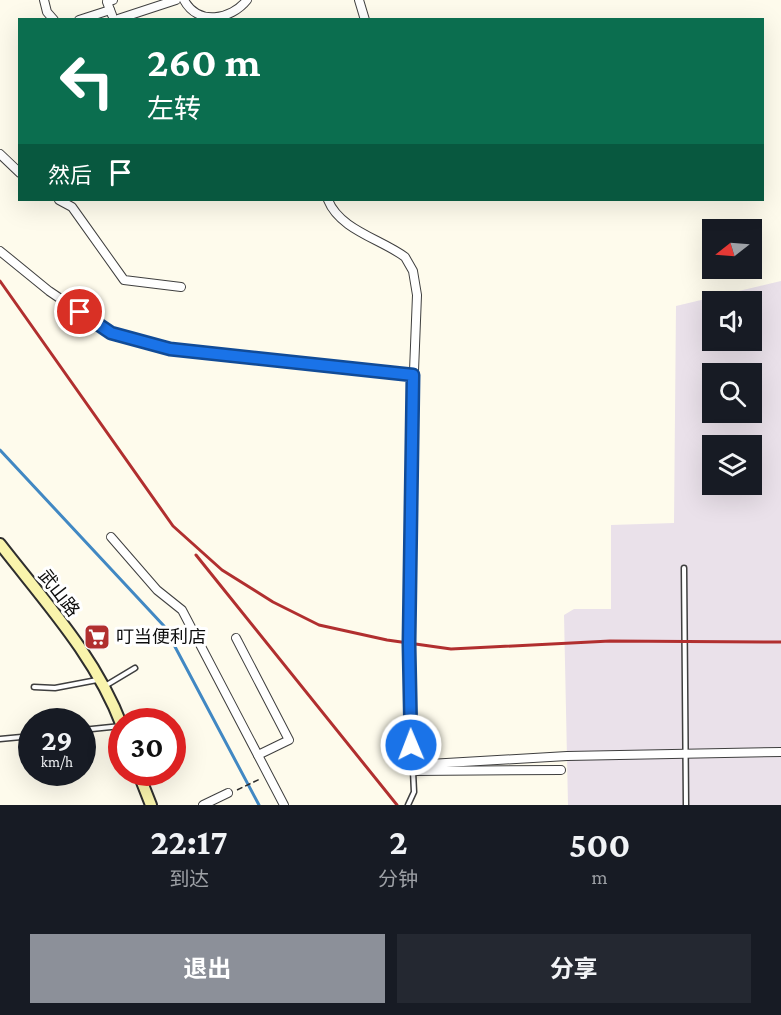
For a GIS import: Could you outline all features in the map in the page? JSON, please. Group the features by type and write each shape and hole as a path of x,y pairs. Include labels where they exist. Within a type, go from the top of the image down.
{"main road":[{"name":"武山路","path":"1,549 91,662 113,708"},
{"path":"144,786 151,805"}],"street":[{"path":"44,0 47,12 52,18"},
{"path":"113,0 107,2 113,18"},
{"path":"120,18 176,0"},
{"path":"184,0 197,14 212,18 226,16 240,9 247,0"},
{"path":"359,0 364,18"},
{"path":"85,18 110,10"},
{"path":"0,154 18,171"},
{"path":"61,201 72,207 124,280 181,287"},
{"path":"328,201 332,208 350,225 398,251 411,264 417,295 413,375 409,644 412,768"},
{"path":"0,251 49,291 111,333 170,349 413,375"},
{"path":"111,537 157,590 182,610 284,805"},
{"path":"236,638 289,740 258,755"},
{"path":"412,768 567,756 781,752"},
{"path":"412,768 561,770"},
{"path":"202,805 228,793"}],"lane":[{"path":"684,568 686,805"},
{"path":"34,687 55,688 102,683 135,668"},
{"path":"0,739 18,737"},
{"path":"408,805 414,792 412,768"}],"path":[{"path":"228,793 254,782"}],"shaded area":[{"path":"781,281 781,805 568,805 564,615 574,609 611,609 611,525 674,523 676,306 702,300 702,351 762,351 762,291 739,291"}],"waterway":[{"path":"0,450 164,626 259,805"}],"railway":[{"path":"0,281 173,526 222,570 273,602 319,625 387,640 451,649 610,641 781,642"},
{"path":"196,555 397,805"}],"place":[{"name":"叮当便利店","path":"97,637"}],"route":[{"path":"80,312 111,333 170,349 413,375 409,644 411,745"}]}
